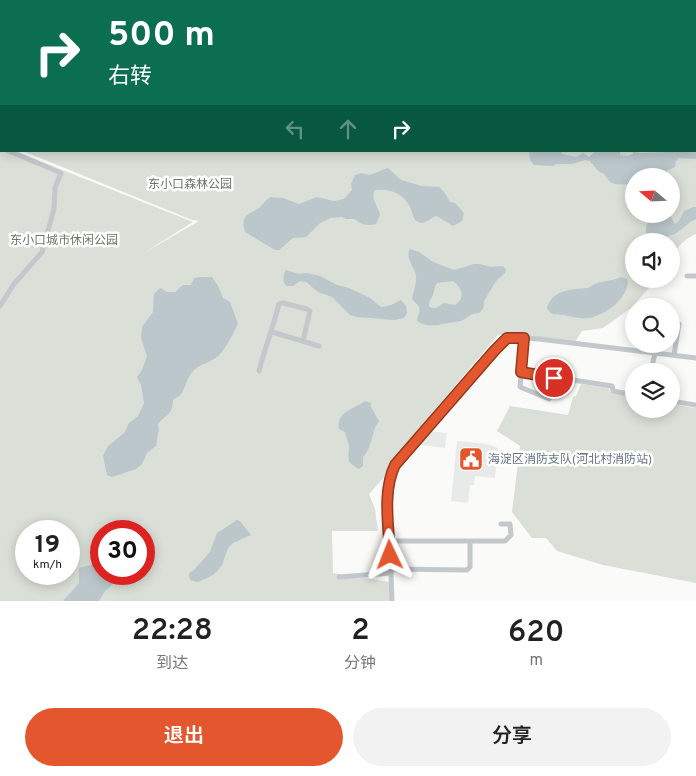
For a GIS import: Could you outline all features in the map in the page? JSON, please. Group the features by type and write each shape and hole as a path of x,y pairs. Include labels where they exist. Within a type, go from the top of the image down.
{"street":[{"path":"0,306 14,284 42,252 54,209 54,188 61,172 11,152"},
{"path":"688,276 696,276"},
{"path":"259,371 280,304 283,303 310,311 303,341"},
{"path":"272,332 319,346"},
{"path":"392,601 388,496 390,476 395,465 507,338 524,338 625,350"},
{"path":"524,338 520,387 549,399"},
{"path":"653,363 655,353 696,358"},
{"path":"521,372 612,386 613,391 625,393"},
{"path":"680,402 696,405"},
{"path":"390,541 505,541 510,536 510,524 501,524"},
{"path":"339,577 391,571 467,570 470,567 470,541"}],"shaded area":[{"path":"529,152 561,152 576,157 583,153 589,157 595,152 620,152 620,155 627,156 636,152 696,152 696,159 679,158 673,168 625,168 625,185 610,182 590,161 585,160 572,164 557,164 553,166 534,165 530,160"},
{"path":"388,168 401,180 422,186 439,187 450,202 455,203 464,213 462,221 453,226 437,216 421,223 418,222 414,218 405,199 401,196 392,191 375,190 373,196 380,215 376,224 364,225 355,219 331,218 320,223 306,237 293,238 279,250 275,250 245,232 245,217 258,209 270,197 283,198 299,204 317,197 334,201 344,199 352,190 351,184 355,175 361,173 369,175"},
{"path":"696,207 696,219 677,233 646,233 648,223 680,223 684,211"},
{"path":"410,249 419,252 433,262 454,270 480,264 491,267 503,266 506,270 496,281 484,301 483,309 479,313 470,315 460,321 425,325 417,321 419,309 412,299 416,275 409,259","holes":["453,281 462,296 455,305 444,303 435,308 429,306 437,283"]},
{"path":"286,270 299,274 307,273 320,276 370,298 381,307 401,300 406,306 407,313 404,318 394,320 350,315 332,297 318,292 306,282 300,281 293,286 286,286 283,278"},
{"path":"212,277 223,298 230,302 238,324 229,342 220,354 195,369 182,393 173,400 170,412 158,424 156,446 147,453 142,464 136,469 112,477 107,475 103,456 108,446 124,433 129,423 138,416 144,403 141,385 137,377 142,370 147,356 141,338 142,327 153,312 154,294 160,288 167,292 175,292 183,285 191,285 194,278"},
{"path":"622,277 625,278 626,288 619,301 607,311 594,317 579,318 554,314 547,308 553,297 558,294 575,289 588,288 595,284"},
{"path":"365,401 371,403 371,407 379,421 369,449 363,457 363,466 359,469 349,461 348,442 345,432 339,429 339,423 343,414"},
{"path":"429,431 447,433 445,448 415,444"},
{"path":"457,441 488,444 498,448 495,478 475,476 474,485 470,485 468,503 451,501"},
{"path":"237,520 240,521 251,535 233,543 228,548 222,565 213,575 198,582 190,580 189,573 210,552 217,533"},
{"path":"90,565 90,585 112,585 105,591 99,601 63,601 77,585 80,585 80,568"}],"green space":[{"path":"0,152 18,152 193,222 142,254 199,221 192,220 25,152 696,152 696,234 680,245 680,233 625,233 625,288 649,288 640,298 625,298 625,312 603,328 582,331 575,342 513,334 498,335 398,453 386,475 369,494 375,509 378,531 332,531 333,573 390,582 391,601 0,601"},
{"path":"581,384 609,388 610,392 625,395 625,418 680,418 680,405 696,408 696,583 603,565 557,551 546,538 532,538 512,512 520,446 497,431 510,406 568,415 573,397 576,396"}],"place":[{"name":"海淀区消防支队(河北村消防站)","path":"471,459"}],"route":[{"path":"390,555 388,496 390,476 395,465 495,350 507,338 524,338 521,372 554,378"}],"park label":[{"name":"东小口森林公园","path":"190,184"},
{"name":"东小口城市休闲公园","path":"64,240"}]}
